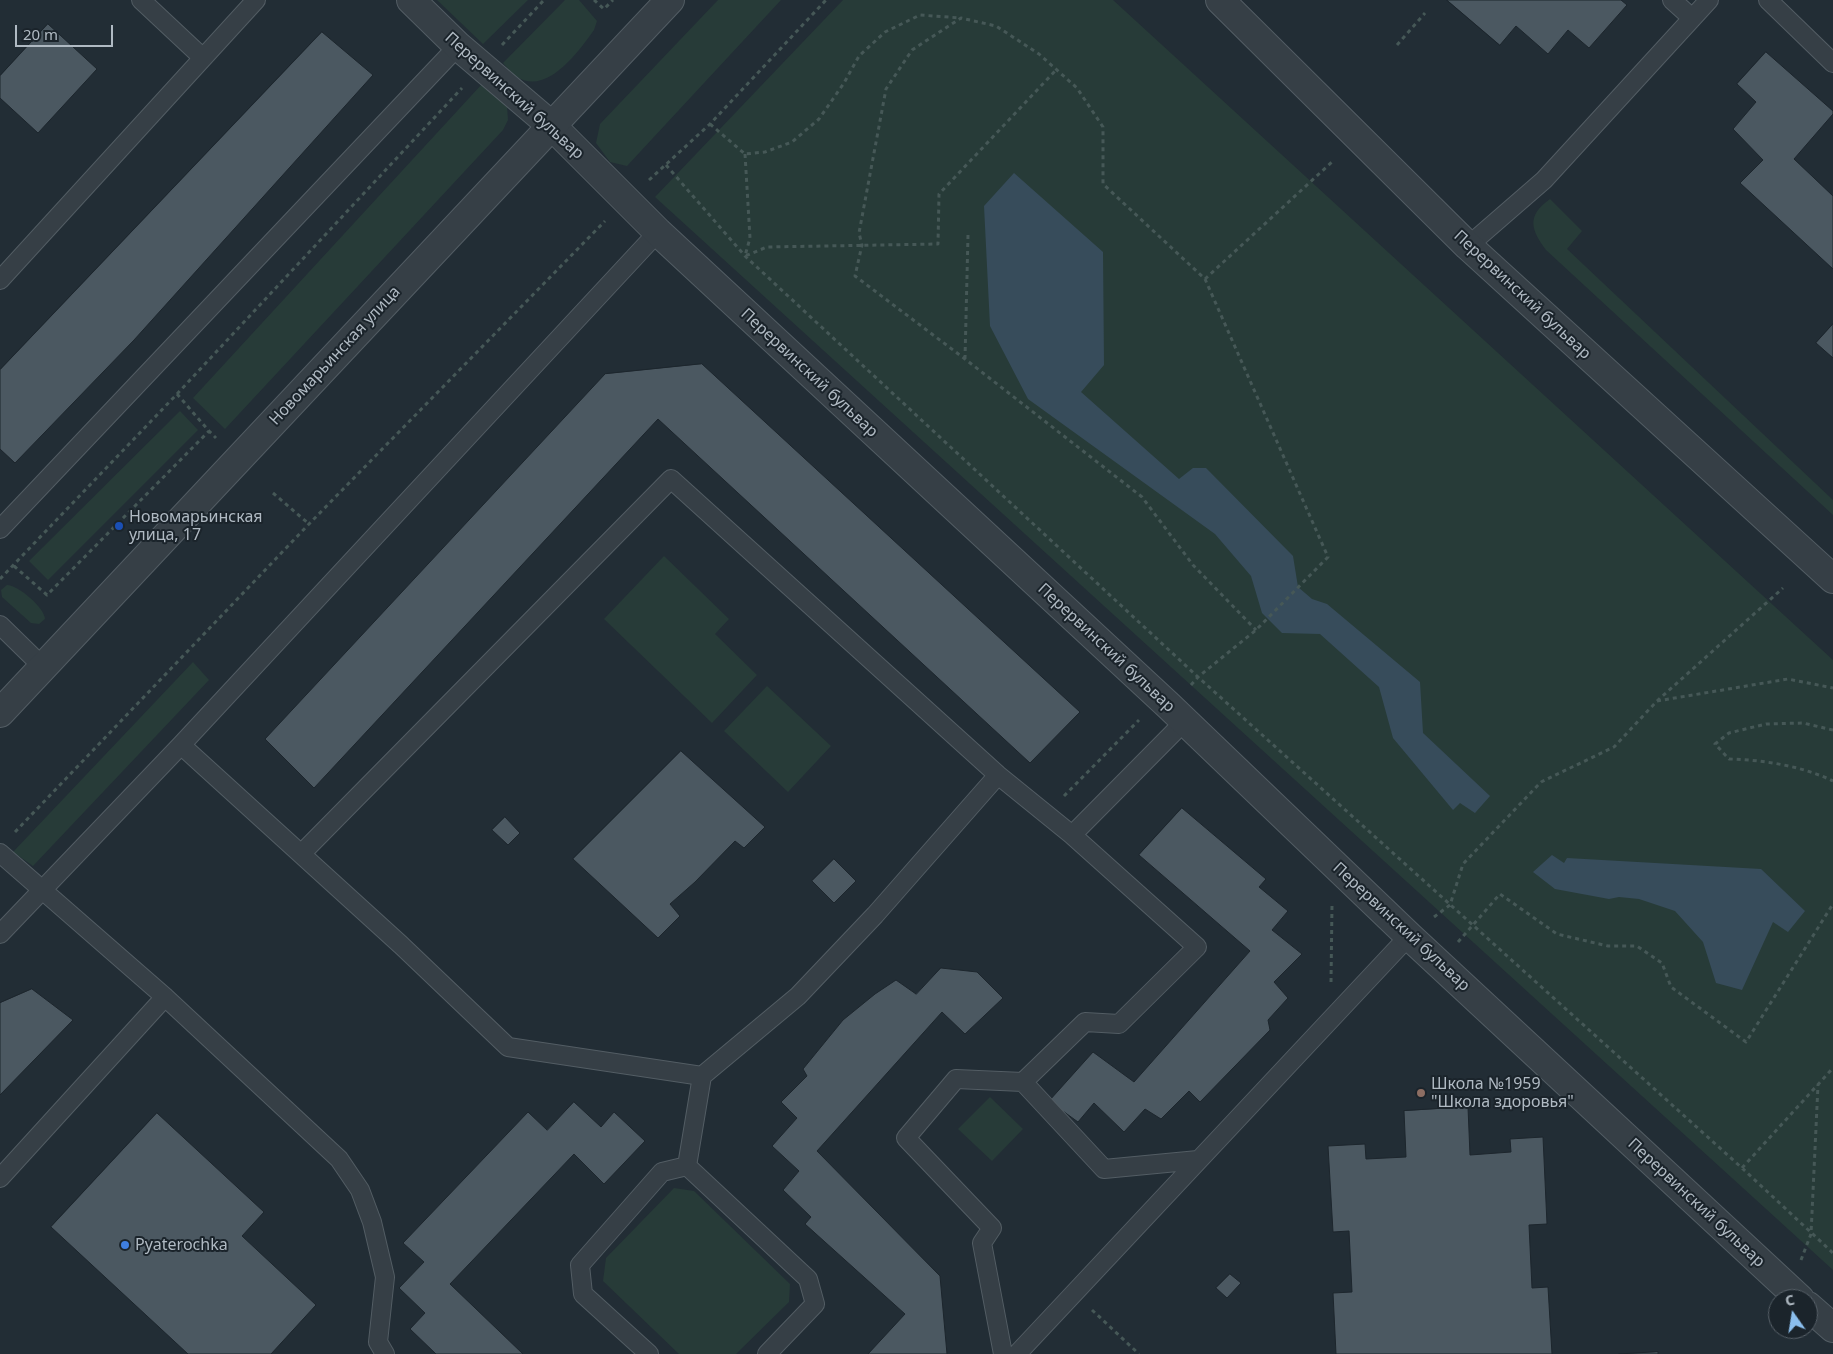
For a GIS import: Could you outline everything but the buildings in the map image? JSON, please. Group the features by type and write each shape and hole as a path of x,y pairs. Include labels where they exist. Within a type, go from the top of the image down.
{"street":[{"name":"Перервинский бульвар","path":"411,0 458,46 552,126 625,201 1185,721 1409,936 1788,1289"},
{"name":"Новомарьинская улица","path":"0,713 42,666 670,0"},
{"name":"Перервинский бульвар","path":"1220,0 1468,246 1833,580"},
{"path":"1818,1315 1833,1328"}],"lane":[{"path":"141,0 203,58"},
{"path":"0,280 256,0"},
{"path":"1672,0 1692,18"},
{"path":"1468,246 1544,180 1709,0"},
{"path":"1768,0 1833,63"},
{"path":"0,529 458,46"},
{"path":"0,934 181,744 658,232"},
{"path":"301,854 671,479 998,775 1072,835 1197,947 1119,1024 1085,1022 1023,1082"},
{"path":"0,625 42,666"},
{"path":"1072,835 1185,721"},
{"path":"181,744 508,1047 702,1076"},
{"path":"687,1166 702,1076 798,996 875,915 998,775"},
{"path":"0,852 164,997 339,1159 360,1190 372,1222 385,1277 378,1342 385,1354"},
{"path":"1018,1354 1409,936"},
{"path":"0,1178 164,997"},
{"path":"1003,1354 982,1243 992,1228 906,1138 956,1079 1023,1082 1104,1169 1198,1160"},
{"path":"649,1354 583,1294 580,1265 662,1172 687,1166"},
{"path":"687,1166 808,1279 815,1304 767,1354"}],"path":[{"path":"0,579 177,394 544,0"},
{"path":"594,0 604,9 613,0"},
{"path":"14,834 309,524 625,201 710,124 826,0"},
{"path":"1398,45 1425,13"},
{"path":"745,154 766,152 792,142 819,120 844,83 859,56 885,32 920,15 961,18 996,26 1039,54 1077,88 1103,127 1104,184 1205,279 1328,557 1256,630 1193,565 1142,497 855,276 862,245 859,233 886,89 912,50 961,18"},
{"path":"745,256 767,247 938,244 939,194 1056,70"},
{"path":"710,124 745,154 750,238 745,256"},
{"path":"1205,279 1333,161"},
{"path":"666,165 745,256 1191,670 1742,1168 1833,1254"},
{"path":"965,359 968,235"},
{"path":"177,394 217,438"},
{"path":"14,566 47,595 209,431"},
{"path":"273,493 309,524"},
{"path":"1409,936 1450,905 1463,864 1541,782 1614,747 1657,701 1783,588"},
{"path":"1657,701 1788,679 1833,688"},
{"path":"1833,730 1803,723 1766,724 1728,733 1715,744 1729,759 1752,760 1815,772 1833,781"},
{"path":"1439,964 1500,894 1557,934 1608,946 1637,946 1662,963 1671,987 1746,1042 1833,904"},
{"path":"1331,1019 1332,904"},
{"path":"1742,1168 1833,1068"},
{"path":"1792,1289 1798,1266 1811,1234 1818,1085"},
{"path":"1074,1292 1139,1354"}],"green space":[{"path":"437,0 528,0 483,44"},
{"path":"565,0 579,0 597,21 594,30 571,59 551,76 540,81 528,81 517,77 503,63"},
{"path":"718,0 781,0 627,166 610,162 596,143 600,124"},
{"path":"843,0 1113,0 1833,660 1833,1270 655,197"},
{"path":"482,84 507,106 508,120 503,130 225,429 193,398"},
{"path":"1550,199 1582,231 1567,249 1833,500 1833,515 1546,250 1534,230 1533,223 1537,211"},
{"path":"180,411 198,430 48,580 29,561"},
{"path":"664,556 729,619 715,634 757,675 712,723 604,619"},
{"path":"7,585 18,589 36,603 44,614 45,619 39,624 31,623 2,597 1,590"},
{"path":"193,662 209,680 33,866 13,852"},
{"path":"767,686 831,746 788,792 724,731"},
{"path":"990,1097 1023,1129 992,1161 958,1129"},
{"path":"674,1188 694,1191 790,1284 789,1302 736,1354 679,1354 603,1281 606,1258"}],"water":[{"path":"1014,173 1103,252 1104,365 1081,392 1179,479 1193,468 1206,468 1293,556 1298,587 1312,599 1327,604 1420,682 1423,733 1490,796 1475,813 1460,803 1453,810 1393,738 1379,687 1320,634 1282,633 1262,613 1251,576 1215,534 1028,399 990,326 984,206"},
{"path":"1552,855 1564,863 1567,858 1761,869 1805,911 1788,932 1773,922 1742,990 1716,983 1703,942 1675,911 1639,899 1619,897 1609,899 1555,889 1533,872"}],"place":[{"name":"Новомарьинская улица, 17","path":"119,526"},
{"name":"Школа №1959 \"Школа здоровья\"","path":"1421,1093"},
{"name":"Pyaterochka","path":"125,1245"}]}
